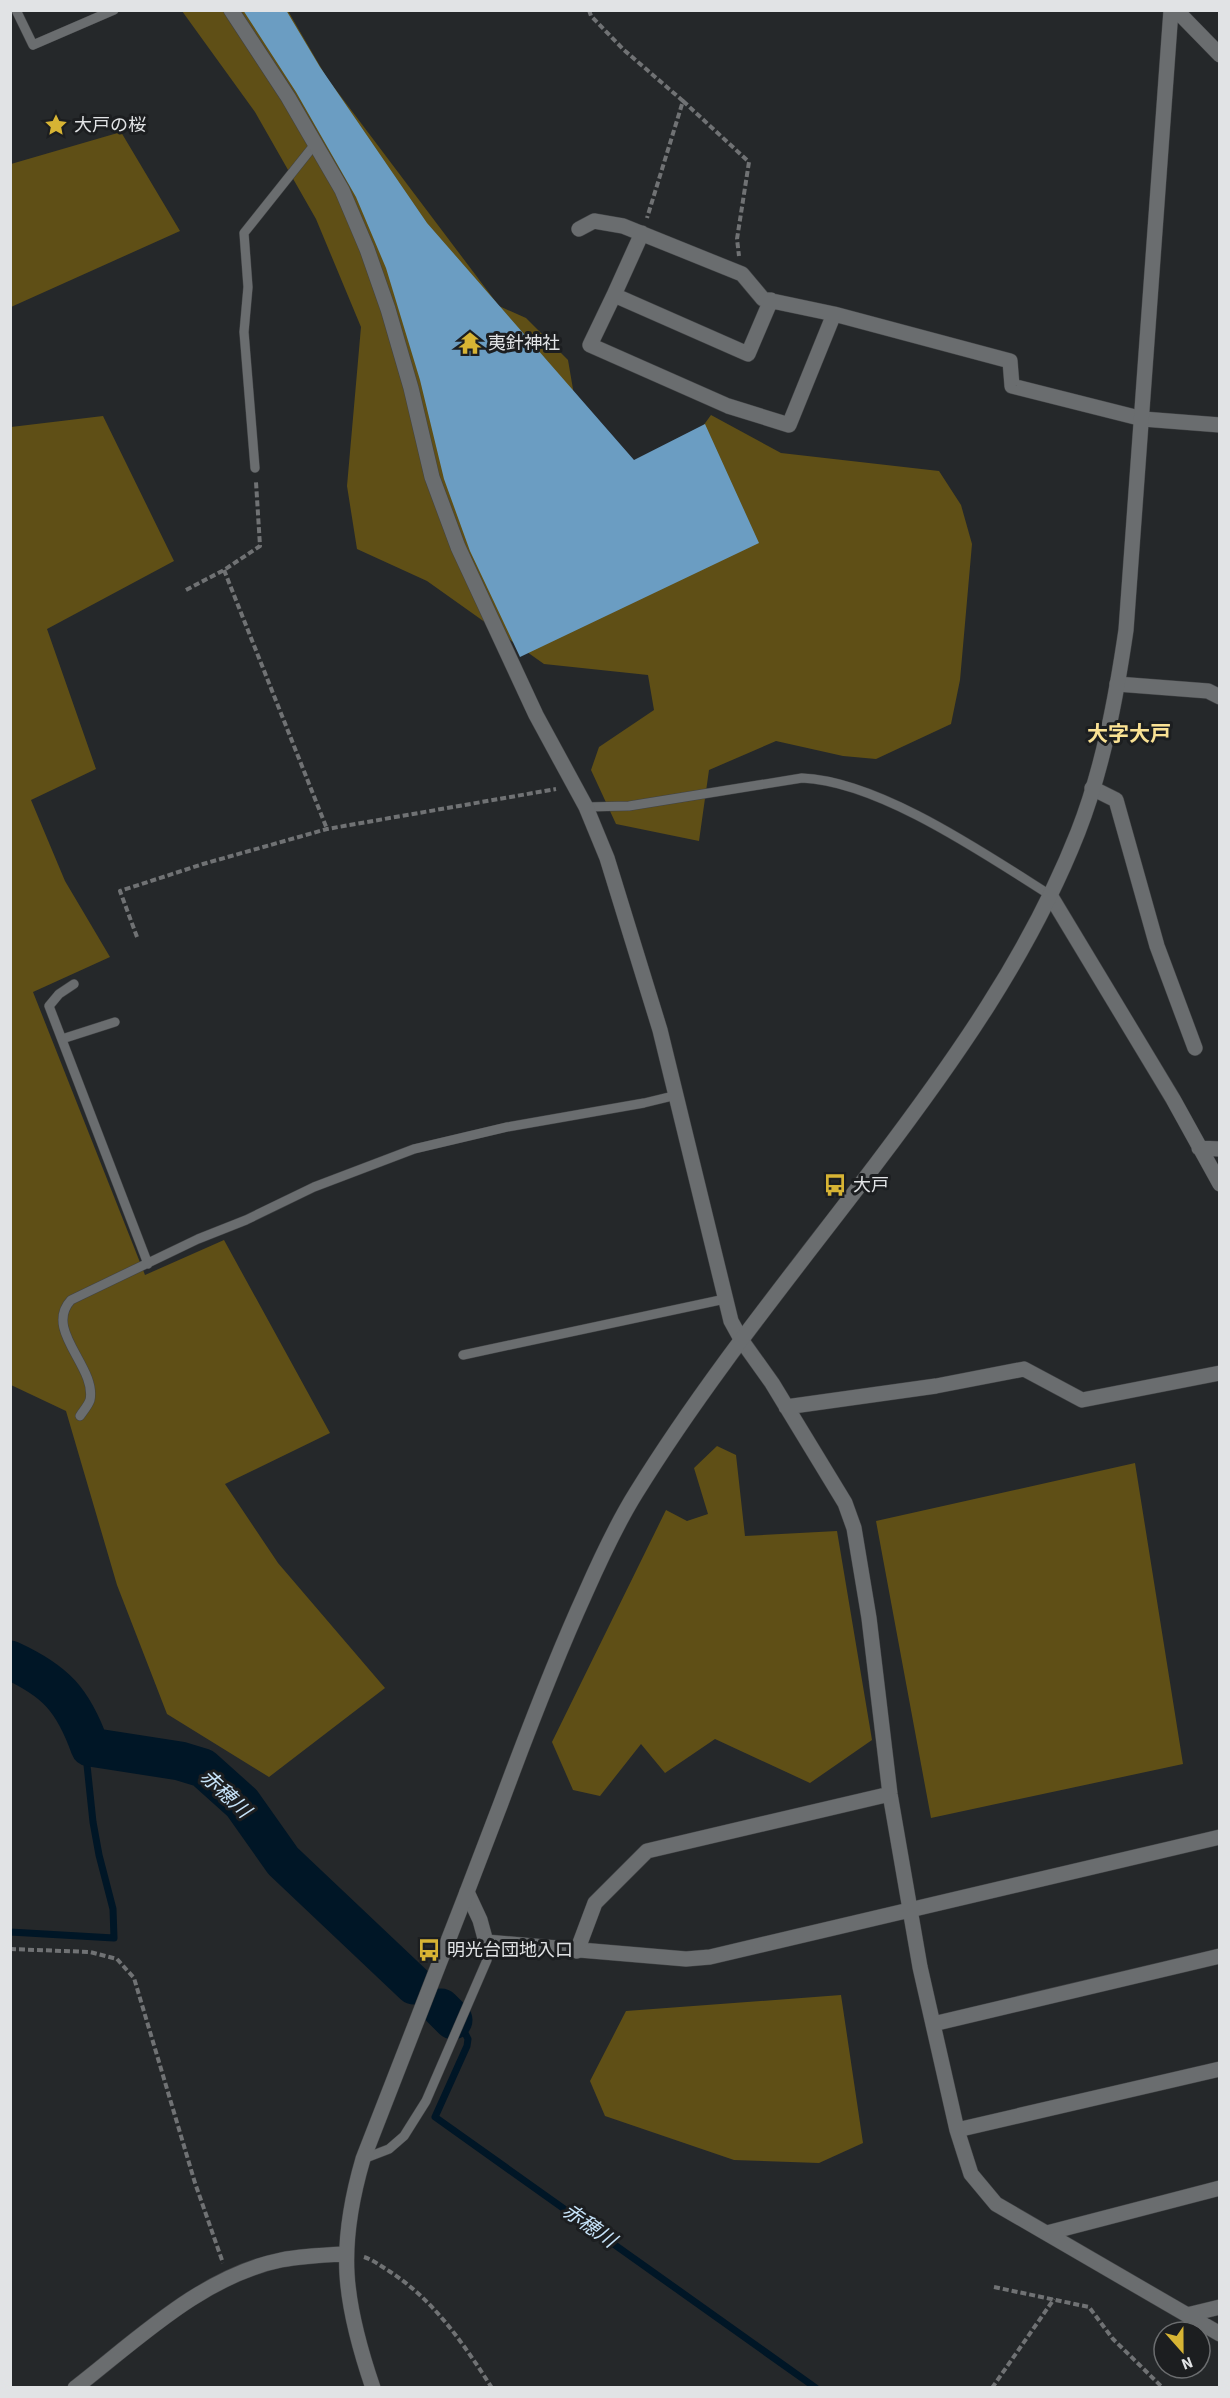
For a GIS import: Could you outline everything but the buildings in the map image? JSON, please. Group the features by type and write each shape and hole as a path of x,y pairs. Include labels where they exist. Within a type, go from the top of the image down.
{"street":[{"path":"231,10 288,97 342,190 368,249 411,388 432,477 458,547 536,715 586,807 607,858 637,952 677,1095 731,1321 845,1503 854,1528 869,1618 890,1794 909,1912 957,2130 971,2174 996,2204 1220,2334"},
{"path":"373,2388 352,2319 345,2254 350,2215 363,2158 530,1725 602,1557 634,1496 676,1432 918,1108 966,1040 998,990 1050,895 1079,830 1092,788 1117,684 1128,607 1171,10"},
{"path":"1176,10 1220,55"},
{"path":"579,229 594,221 623,225 741,274 763,299 834,314 1010,361 1012,386 1143,418 1220,425"},
{"path":"642,233 590,345 728,406 789,425 834,314"},
{"path":"614,295 748,354 771,300"},
{"path":"1117,684 1208,690 1220,697"},
{"path":"1092,788 1116,800 1157,946 1196,1048"},
{"path":"1050,895 1173,1099 1220,1184"},
{"path":"1199,1148 1220,1149"},
{"path":"786,1407 936,1386 1024,1369 1082,1400 1220,1373"},
{"path":"578,1951 596,1903 647,1851 890,1794"},
{"path":"467,1892 480,1920 486,1942 686,1959 711,1957 909,1912 1220,1837"},
{"path":"933,2024 1220,1956"},
{"path":"957,2130 1220,2069"},
{"path":"1047,2233 1220,2188"},
{"path":"75,2388 170,2314 230,2277 280,2260 345,2254"},
{"path":"1187,2315 1220,2307"}],"lane":[{"path":"16,10 33,45 114,10"},
{"path":"255,468 244,332 248,287 244,233 315,144"},
{"path":"586,807 629,806 802,778 824,779 858,789 937,827 1050,895"},
{"path":"74,984 59,994 49,1005 148,1264"},
{"path":"62,1039 115,1022"},
{"path":"80,1416 89,1403 90,1393 62,1323 63,1308 71,1300 314,1187 414,1149 507,1127 677,1095"},
{"path":"464,1355 725,1299"},
{"path":"363,2158 389,2149 404,2136 426,2101 487,1960 486,1942"}],"path":[{"path":"589,10 591,16 624,50 748,162 737,239 741,274"},
{"path":"642,233 683,101"},
{"path":"186,590 224,570 260,546 255,468"},
{"path":"224,570 327,829"},
{"path":"137,937 120,891 203,864 327,829 536,794 575,785"},
{"path":"10,1949 90,1952 117,1959 134,1978 195,2183 218,2252 230,2277"},
{"path":"345,2254 368,2258 428,2301 445,2320 492,2388"},
{"path":"994,2287 1089,2307 1113,2339 1163,2388"},
{"path":"992,2388 1054,2300"}],"shaded area":[{"path":"182,11 288,11 327,78 499,306 526,318 568,360 581,436 634,475 676,463 711,415 781,453 939,471 961,505 972,544 960,680 951,724 876,759 843,756 776,741 709,770 699,841 616,824 591,770 599,747 654,710 648,675 544,664 427,581 357,549 347,486 361,327 316,219 255,112"},
{"path":"121,132 180,231 11,307 11,164"},
{"path":"103,416 174,561 47,629 96,769 31,800 65,881 110,957 33,992 145,1275 224,1240 330,1433 225,1484 278,1563 385,1688 269,1777 167,1714 117,1585 66,1411 11,1385 11,427"},
{"path":"717,1446 736,1455 745,1536 837,1531 872,1740 810,1783 715,1739 665,1773 641,1744 600,1796 573,1790 552,1742 666,1510 687,1521 708,1514 694,1468"},
{"path":"1135,1463 1183,1764 931,1818 876,1521"},
{"path":"841,1995 863,2143 819,2163 734,2160 605,2116 590,2081 626,2011"}],"waterway":[{"name":"赤穂川","path":"10,1660 40,1676 61,1694 77,1717 90,1747 180,1761 203,1768 242,1803 283,1861 414,1985"},
{"path":"10,1932 114,1938 113,1909 93,1822 87,1765 90,1747"},
{"name":"赤穂川","path":"441,2008 453,2020"},
{"name":"赤穂川","path":"465,2033 468,2039 467,2046 435,2117 816,2388"}],"place":[{"name":"大戸の桜","path":"56,125"},
{"name":"夷針神社","path":"470,343"},
{"name":"大戸","path":"835,1185"},
{"name":"明光台団地入口","path":"429,1950"}],"district":[{"name":"大字大戸","path":"1129,734"}]}
